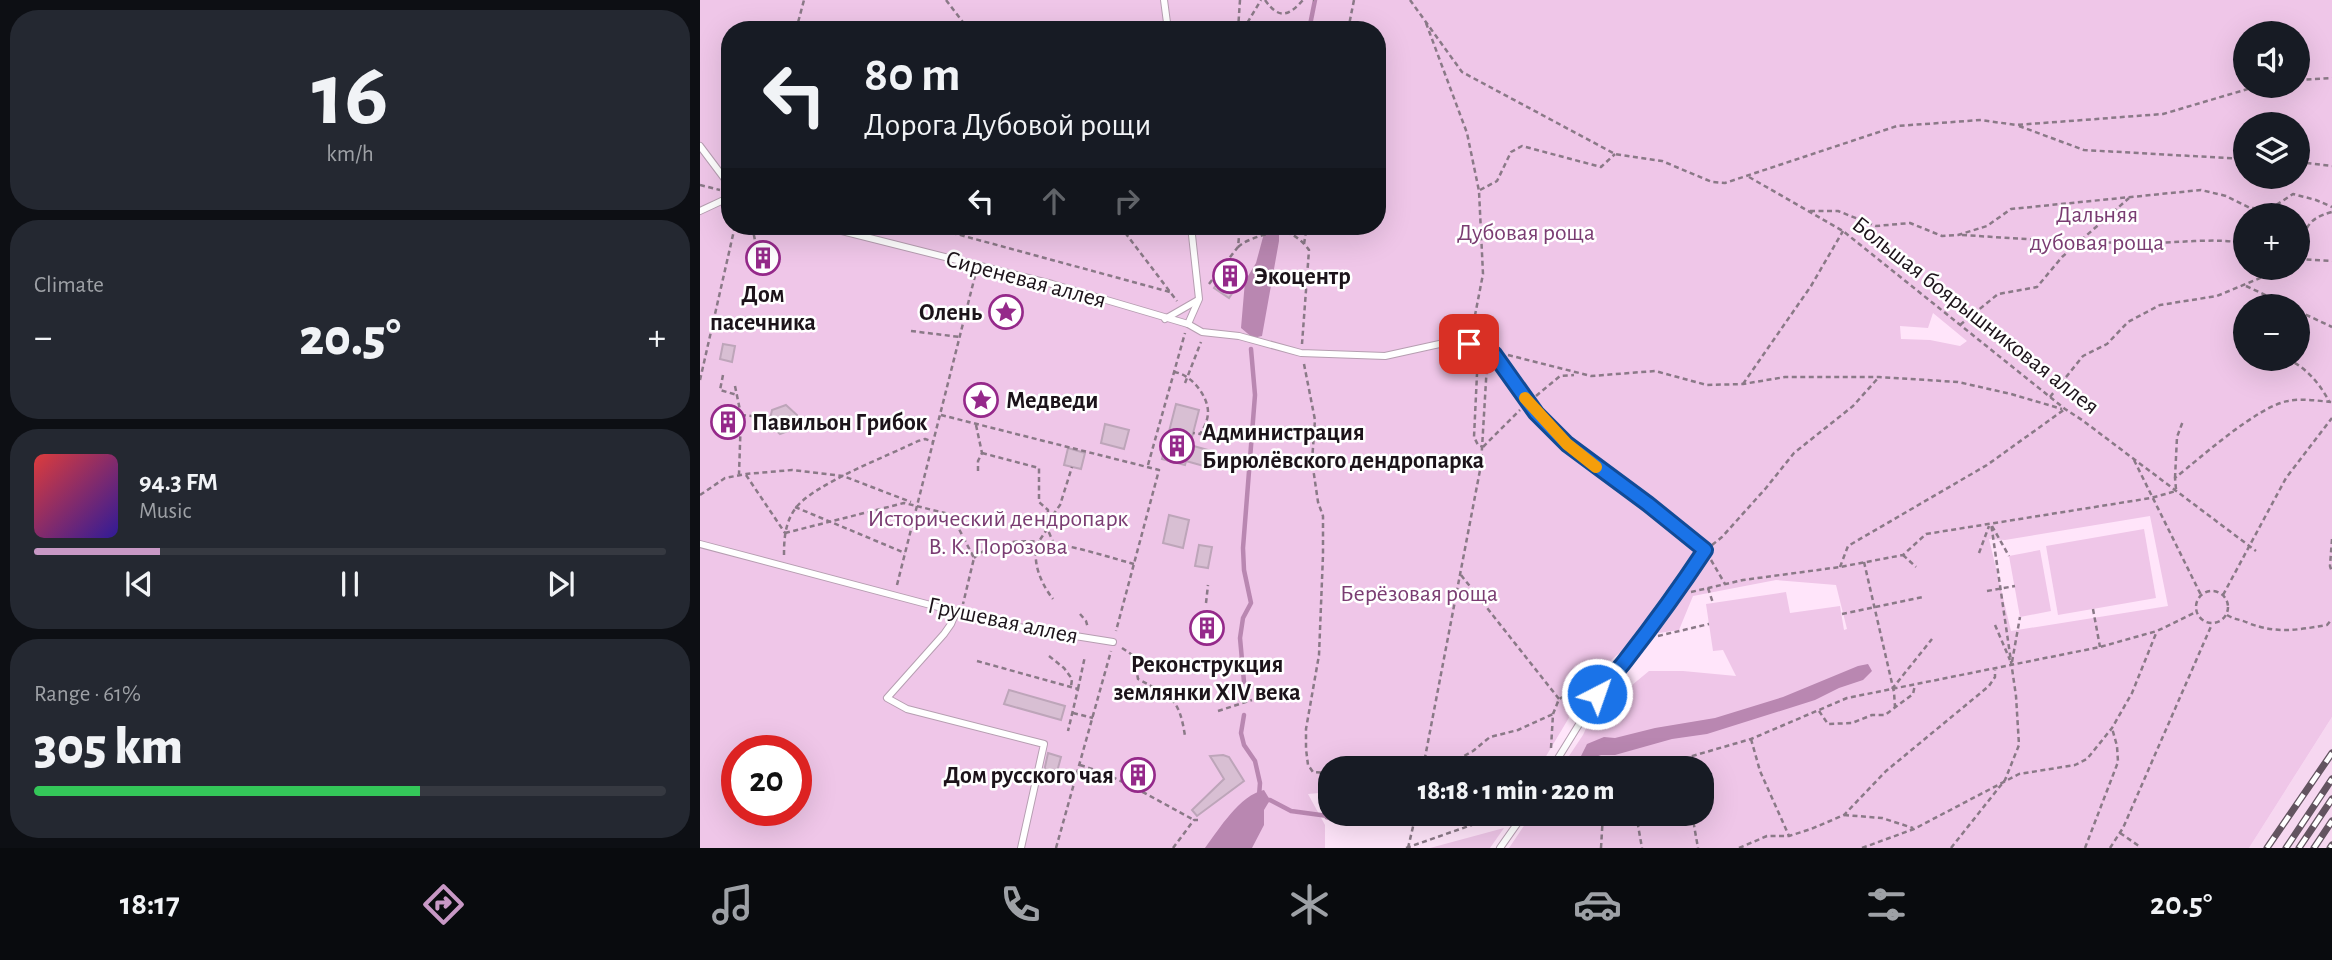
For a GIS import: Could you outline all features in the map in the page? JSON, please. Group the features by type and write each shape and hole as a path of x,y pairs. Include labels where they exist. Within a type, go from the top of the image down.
{"lane":[{"path":"1164,0 1167,21"},
{"path":"700,146 721,174"},
{"path":"700,211 721,202"},
{"name":"Сиреневая аллея","path":"858,235 1052,284 1188,324 1202,332"},
{"path":"1188,324 1199,299 1192,235"},
{"path":"1165,319 1199,299"},
{"path":"1202,332 1239,336 1301,353 1385,356 1444,343 1469,344 1486,349 1494,354 1528,402 1567,444 1705,550 1672,599 1597,694 1559,756"},
{"name":"Грушевая аллея","path":"700,544 1006,625 1113,642"},
{"path":"958,613 944,634 887,698 907,709 1044,744 1021,848"},
{"path":"1500,848 1516,826"}],"path":[{"path":"798,21 804,0"},
{"path":"946,0 962,21"},
{"path":"1237,21 1240,0"},
{"path":"1247,21 1263,0 1273,11 1285,14 1293,11 1303,0"},
{"path":"1350,21 1354,0"},
{"path":"1410,0 1462,72 1615,154 1662,161 1712,182 1725,183 1749,177 1897,125 1980,120 2016,125 2163,114 2233,93"},
{"path":"1424,17 1467,133 1479,191 1483,274 1469,344 1477,374 1474,437 1478,445 1483,447"},
{"path":"2310,79 2332,78"},
{"path":"2016,125 2084,150 2233,158"},
{"path":"1479,191 1497,181 1511,152 1522,146 1601,167 1615,154"},
{"path":"2310,163 2332,166"},
{"name":"Большая боярышниковая аллея","path":"1749,177 1843,231 2065,410 2256,551"},
{"path":"700,185 721,194"},
{"path":"1958,235 1987,226 2011,209 2201,190 2226,196 2250,208 2270,209 2293,194 2332,207"},
{"path":"1960,325 1998,294 2037,287 2062,257 2130,197"},
{"path":"1807,210 1838,211 1876,226 1910,223 1942,236 2079,243 2233,241"},
{"path":"2310,224 2323,214 2332,212"},
{"path":"1743,384 1811,286 1843,231"},
{"path":"700,380 733,235"},
{"path":"754,235 757,250"},
{"path":"959,235 1171,292"},
{"path":"1127,235 1181,308"},
{"path":"1238,247 1239,235"},
{"path":"1199,299 1238,247 1253,237 1270,235"},
{"path":"1290,235 1309,250 1301,353 1315,420 1312,461 1318,502 1323,516 1319,655 1306,729 1308,765 1313,772 1318,772"},
{"path":"1304,244 1306,235"},
{"path":"2310,260 2332,261"},
{"path":"2050,397 2083,356 2107,344 2128,322 2160,305 2217,296 2259,280"},
{"path":"897,583 973,285"},
{"path":"2246,286 2263,294"},
{"path":"2310,317 2332,327"},
{"path":"911,331 960,337"},
{"path":"1185,383 1202,332"},
{"path":"1148,466 1182,342"},
{"path":"1425,756 1483,447 1488,375 1486,349"},
{"path":"1494,354 1531,359 1591,376 1643,370 1666,373 1707,385 1743,384 1786,377 1879,377 1958,382 2065,410"},
{"path":"2306,371 2330,401"},
{"path":"1174,372 1188,376 1199,388 1208,411 1200,433 1193,433"},
{"path":"1483,447 1528,402 1560,376 1579,374"},
{"path":"723,375 720,390 737,395"},
{"path":"1725,584 1705,550 1722,537 1794,453 1853,406 1879,377"},
{"path":"735,386 741,415 739,475"},
{"path":"940,396 945,398"},
{"path":"2175,478 2228,435 2268,409 2288,401 2330,401"},
{"path":"1840,567 1848,545 1987,465 2065,410"},
{"path":"741,415 772,418"},
{"path":"941,415 1159,470 1056,848"},
{"path":"2223,595 2286,478 2332,418"},
{"path":"1672,599 1725,584 1903,555 1926,534 2151,498 2176,491 2177,437 2183,421"},
{"path":"976,425 982,453 978,461 978,472"},
{"path":"784,554 785,533 795,507 819,489 925,439 934,442"},
{"path":"982,453 1039,468 1039,502 1048,510 1048,522 1038,543 1037,557 1042,585 1053,599"},
{"path":"2133,460 2201,595"},
{"path":"1048,522 1060,505 1072,467"},
{"path":"700,495 725,478 746,474 785,470 843,476 945,513 959,529 974,558"},
{"path":"746,474 785,533"},
{"path":"785,533 904,503 917,505"},
{"path":"795,507 905,553"},
{"path":"1979,553 1991,523"},
{"path":"1991,523 2009,556"},
{"path":"1951,848 2005,780 2020,745 2012,666 1991,523"},
{"path":"1047,528 1054,544"},
{"path":"2332,539 2332,572"},
{"path":"958,613 974,558 983,550 1020,540 1054,544 1134,564"},
{"path":"1903,555 1916,567"},
{"path":"1864,562 1895,707"},
{"path":"1460,573 1559,699"},
{"path":"1206,603 1208,585"},
{"path":"1987,591 2015,586"},
{"path":"1708,589 1713,603"},
{"path":"2210,591 2223,595 2229,606 2227,615 2221,622 2212,624 2202,621 2196,612 2196,603 2201,595 2210,591"},
{"path":"1842,614 1923,597"},
{"path":"2093,609 2100,647"},
{"path":"1695,756 1751,739 1847,698 2100,647 2157,631 2196,612"},
{"path":"1080,614 1086,621 1088,638"},
{"path":"2227,615 2236,621 2245,621 2259,628 2281,632 2327,625 2332,619"},
{"path":"2012,666 2020,617"},
{"path":"1640,640 1709,624"},
{"path":"2110,848 2120,833 2212,624"},
{"path":"1995,625 2012,666"},
{"path":"1862,848 1914,828 2019,774 2075,765 2087,759 2112,728 2132,693 2157,631"},
{"path":"1892,689 1932,639"},
{"path":"1113,642 1134,656 1138,679 1167,695 1181,711 1185,736"},
{"path":"1049,656 1072,679 1071,687"},
{"path":"1068,731 1085,656"},
{"path":"977,661 1078,689"},
{"path":"1844,815 1886,771 1989,686 1995,677 1995,670"},
{"path":"1819,711 1828,724 1852,723 1872,715 1885,715 1913,695 1915,685"},
{"path":"1552,756 1553,714 1559,699 1579,689 1597,694"},
{"path":"1255,695 1268,694"},
{"path":"1218,711 1252,700"},
{"path":"1073,713 1093,718"},
{"path":"1464,756 1490,737 1518,730 1553,714"},
{"path":"2085,848 2118,762 2118,746 2112,728"},
{"path":"1751,739 1760,771 1789,836"},
{"path":"1080,765 1126,784 1185,817 1196,820 1173,848"},
{"path":"1130,780 1134,781 1135,777"},
{"path":"1739,848 1767,836 1789,836 1844,815 1882,818 1914,828"},
{"path":"1407,848 1413,826"},
{"path":"1407,848 1469,826"},
{"path":"1601,848 1602,826"},
{"path":"1638,826 1642,848"},
{"path":"1694,826 1698,848"},
{"path":"2120,833 2139,846"}],"shaded area":[{"path":"1264,235 1279,235 1262,336 1253,338 1241,328 1245,281 1256,263"},
{"path":"1868,664 1872,671 1863,680 1815,700 1707,734 1672,739 1615,755 1581,756 1587,744 1604,737 1615,738 1715,718 1783,697"},
{"path":"2332,717 2332,848 2249,848"},
{"path":"1264,790 1270,800 1264,810 1264,825 1252,848 1205,848 1238,806 1255,793"}],"green space":[{"path":"700,0 2332,0 2332,717 2249,848 1509,848 1524,826 1714,826 1714,756 1569,756 1589,722 1613,705 1620,695 1649,671 1736,676 1723,650 1713,651 1706,604 1786,592 1790,613 1840,606 1844,630 1847,629 1836,585 1776,580 1693,596 1679,630 1639,636 1595,674 1546,756 1318,756 1318,793 1308,794 1318,812 1318,826 1325,826 1325,848 700,848","holes":["1933,313 1967,341 1960,346 1930,340 1901,339 1900,326 1928,328","2150,516 2168,606 2011,631 1989,539 2005,540"]},
{"path":"2144,529 2156,598 2058,615 2046,546"},
{"path":"2040,550 2051,611 2020,617 2009,556"},
{"path":"1504,828 1490,848 1430,848"}],"building":[{"name":"Дом пасечника","path":"773,245 780,259 754,272 747,258"},
{"name":"Экоцентр","path":"1232,262 1242,269 1234,280 1239,283 1229,298 1214,288"},
{"path":"723,344 735,346 732,362 720,359"},
{"name":"Администрация Бирюлёвского дендропарка","path":"1176,404 1199,410 1190,445 1215,452 1211,468 1186,461 1185,465 1162,459"},
{"path":"786,405 797,415 793,429 780,434 769,424 772,410"},
{"name":"Павильон Грибок","path":"728,411 735,414 738,421 735,428 728,431 721,428 718,421 721,414"},
{"path":"1105,424 1129,430 1124,449 1101,443"},
{"path":"1068,448 1085,453 1081,469 1064,465"},
{"path":"1169,515 1189,520 1183,548 1163,543"},
{"path":"1199,545 1212,547 1208,568 1195,566"},
{"path":"1009,690 1065,706 1061,720 1004,704"},
{"path":"1048,753 1061,757 1055,779 1043,776"},
{"path":"1210,756 1229,757 1244,781 1197,816 1192,810 1224,779"}],"waterway":[{"path":"1311,21 1315,0"},
{"path":"1244,682 1240,638 1243,618 1251,603 1244,570 1243,548 1255,395 1251,349"},
{"path":"1244,715 1241,733 1244,745 1255,761 1260,783 1259,796"},
{"path":"1266,800 1291,811 1318,815"}],"railway":[{"path":"2267,848 2332,753"},
{"path":"2286,848 2332,779"},
{"path":"2299,848 2332,799"},
{"path":"2314,848 2332,821"}],"slow traffic":[{"path":"1525,398 1567,444 1596,467"}],"place":[{"name":"Дом пасечника","path":"763,258"},
{"name":"Экоцентр","path":"1230,276"},
{"name":"Олень","path":"1006,312"},
{"name":"Медведи","path":"981,400"},
{"name":"Павильон Грибок","path":"728,422"},
{"name":"Администрация Бирюлёвского дендропарка","path":"1177,446"},
{"name":"Реконструкция землянки XIV века","path":"1207,628"},
{"name":"Дом русского чая","path":"1138,775"}],"route":[{"path":"1469,344 1494,354 1536,413 1567,444 1705,550 1672,599 1597,694"}],"park label":[{"name":"Дальняя дубовая роща","path":"2097,228"},
{"name":"Дубовая роща","path":"1526,232"},
{"name":"Исторический дендропарк В. К. Порозова","path":"998,532"},
{"name":"Берёзовая роща","path":"1419,593"}]}
